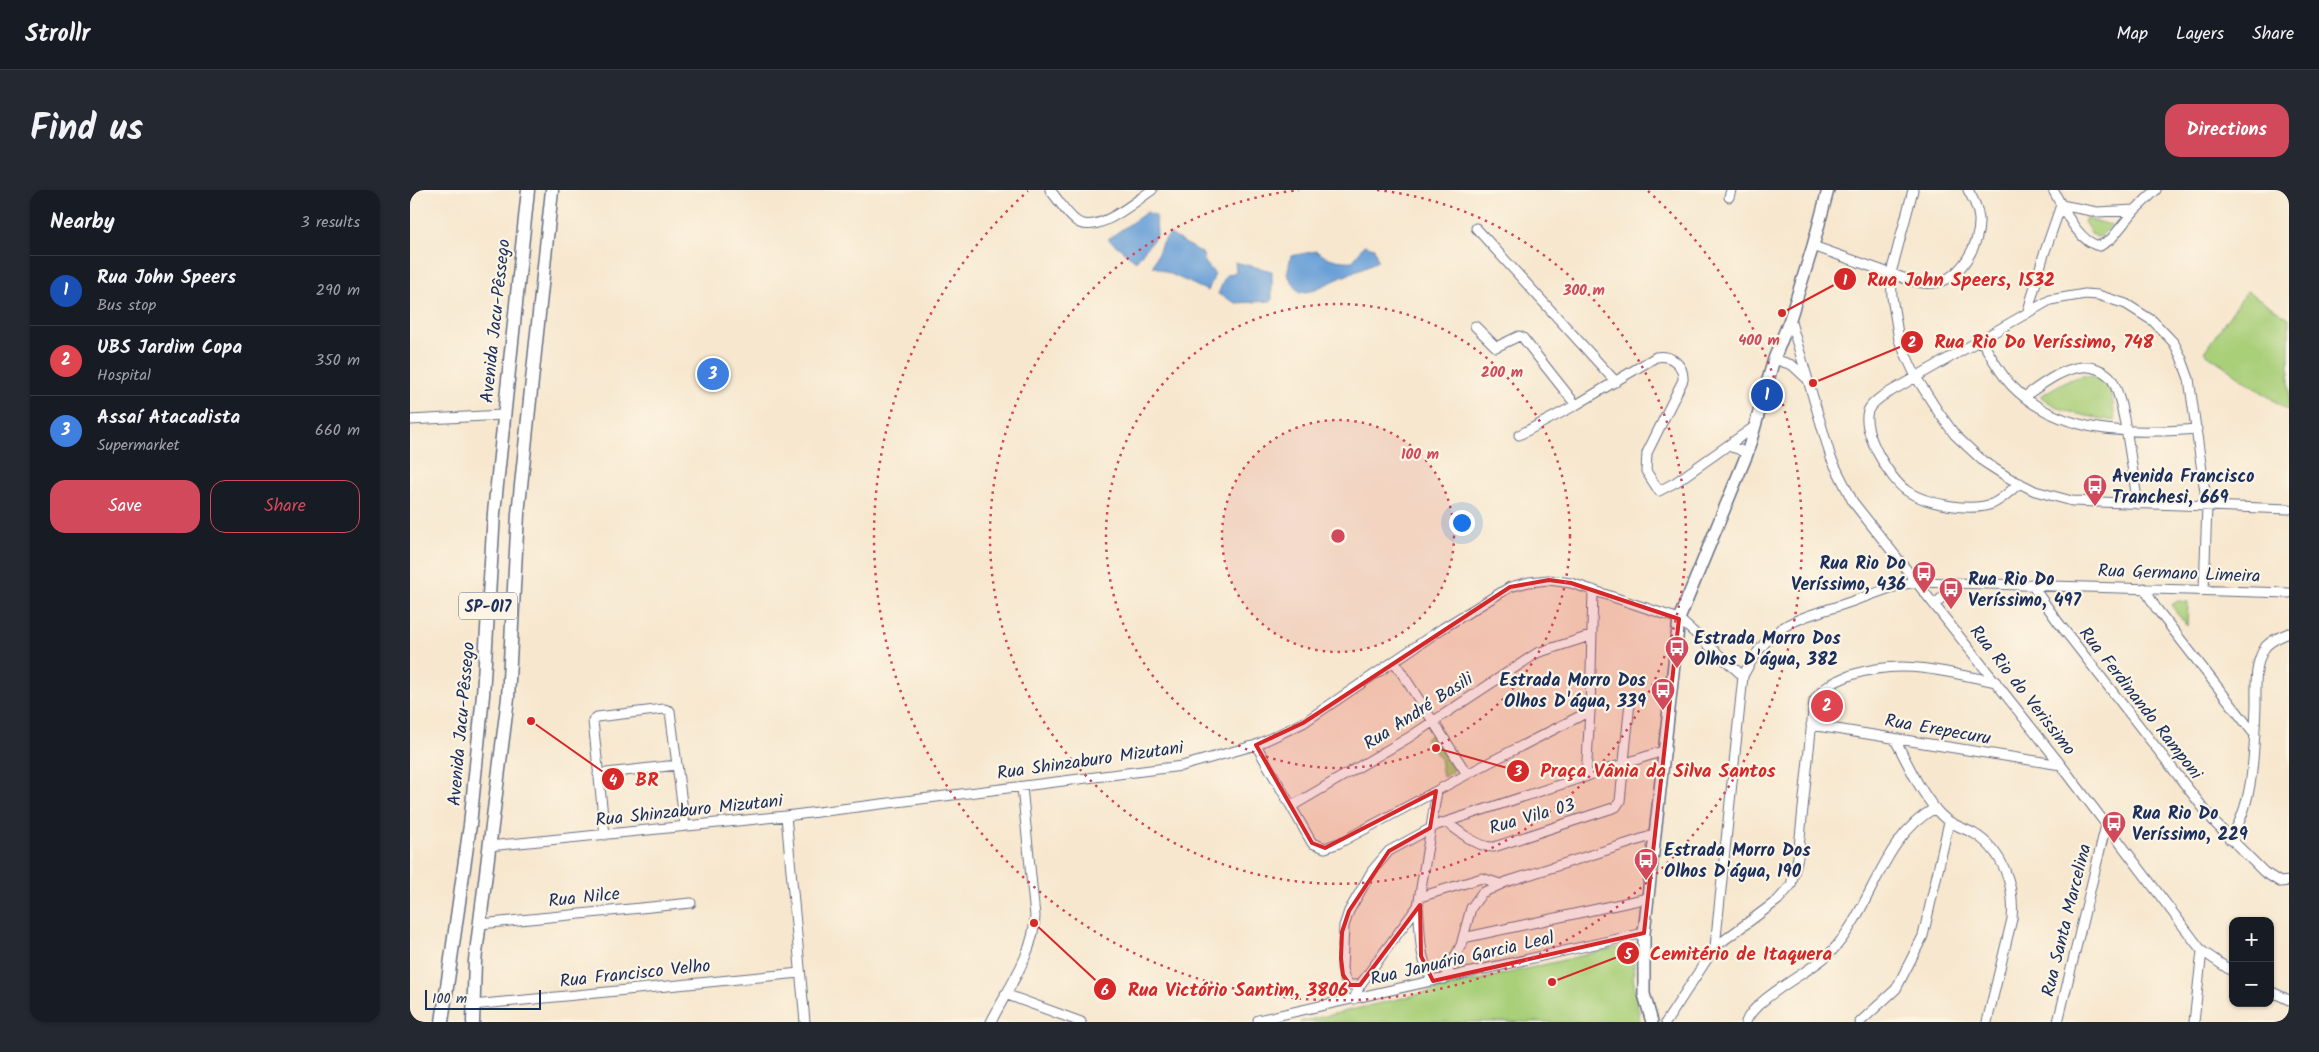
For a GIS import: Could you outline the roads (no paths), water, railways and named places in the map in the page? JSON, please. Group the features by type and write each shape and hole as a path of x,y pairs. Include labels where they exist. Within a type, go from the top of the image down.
{"highway":[{"name":"Avenida Jacu-Pêssego","path":"442,1022 470,824 503,415 528,190"},
{"name":"SP-017","path":"473,1022 480,924 508,698 518,514 552,190"}],"main road":[{"path":"1652,1022 1644,994 1644,932 1654,834 1666,750 1679,619 1747,454 1774,359 1790,320 1813,246 1828,190"}],"street":[{"path":"1050,190 1074,220 1084,225 1093,226 1103,222 1152,190"},
{"path":"1914,190 1891,273 1892,297 1899,340 1916,377 1955,435 1984,462 2036,491 2072,501 2289,509"},
{"path":"1813,246 1923,283 1935,283 1947,279 1967,260 1978,228 1977,207 1968,190"},
{"path":"2053,190 2060,206 2087,242 2100,246 2111,239 2135,210 2156,190"},
{"path":"2060,206 2097,212 2135,210"},
{"path":"2028,311 2060,206"},
{"path":"1476,228 1616,382"},
{"path":"2020,483 1994,503 1976,506 1950,506 1921,499 1906,491 1881,459 1872,439 1867,420 1868,412 1881,397 1980,338 2050,300 2085,294 2115,299 2142,314 2174,343 2189,379 2207,506 2204,590"},
{"name":"Rua Rio do Verissimo","path":"1790,320 1831,458 1840,480 1854,502 1919,582 2061,765 2202,951 2229,969"},
{"path":"1475,326 1496,346 1519,336 1523,338 1576,405"},
{"path":"1980,338 2011,386 2038,407 2064,420 2126,432 2197,429"},
{"path":"1519,435 1576,405 1656,357 1664,356 1673,358 1682,370 1684,380 1647,452 1646,471 1659,491 1676,482 1754,427"},
{"path":"1774,359 1792,365 1808,380"},
{"path":"2024,397 2047,381 2069,370 2080,367 2096,369 2111,378 2116,387 2126,432 2138,504"},
{"path":"410,420 503,415"},
{"path":"1726,446 1747,454"},
{"name":"Rua Shinzaburo Mizutani","path":"489,846 786,816 1182,766 1256,744 1303,723 1443,628 1510,587 1549,580 1593,590 1679,619 1743,676"},
{"path":"1935,605 1955,582"},
{"name":"Rua Germano Limeira","path":"1743,676 1760,647 1780,629 1799,618 1900,584 1955,582 2289,593"},
{"name":"Rua Ferdinando Ramponi","path":"2031,584 2106,685 2229,839 2273,880 2280,882 2289,881"},
{"path":"2144,588 2156,608 2255,735"},
{"path":"1586,777 1590,711 1590,636 1593,590"},
{"path":"2229,839 2236,830 2243,811 2253,760 2256,685 2261,655 2271,642 2289,633"},
{"name":"Rua André Basili","path":"1292,806 1434,722 1537,653 1590,636"},
{"path":"1394,661 1467,774"},
{"path":"1666,1022 1715,947 1778,900 1791,885 1798,857 1814,700 1819,692 1842,678 1893,666 1918,666 1996,682"},
{"path":"1715,947 1743,676"},
{"name":"Rua Vila 03","path":"1446,822 1474,841 1488,847 1494,847 1612,810 1618,805 1620,800 1630,702"},
{"path":"605,835 593,725 597,718 664,709 670,712 685,826"},
{"path":"1256,744 1312,843 1325,848 1339,843 1590,711"},
{"name":"Rua Erepecuru","path":"1811,725 2061,765"},
{"path":"1894,738 1935,808 1949,822 1973,833 1992,848 2002,864 2011,890 2012,919 1987,1022"},
{"path":"1355,985 1343,975 1341,958 1342,932 1349,911 1372,871 1389,851 1430,828 1446,822 1666,750"},
{"path":"598,774 677,765"},
{"path":"991,1022 1028,952 1035,930 1022,787"},
{"path":"1434,981 1425,968 1421,956 1419,901 1436,791"},
{"path":"1746,1022 1755,1008 1831,952 1852,924 1894,845 1911,824 1935,808"},
{"path":"786,816 805,1022"},
{"path":"1860,1022 1896,990 1924,936 1949,822"},
{"name":"Rua Santa Marcelina","path":"2058,1022 2106,825"},
{"path":"1444,979 1458,955 1471,908 1476,899 1490,889 1500,884 1654,834"},
{"path":"1354,999 1355,985 1419,901 1482,878 1500,884"},
{"path":"1463,938 1648,898"},
{"name":"Rua Nilce","path":"480,924 691,903"},
{"name":"Rua Januário Garcia Leal","path":"1258,1020 1644,932"},
{"path":"2194,1022 2202,951"},
{"name":"Rua Francisco Velho","path":"473,1005 800,973"},
{"path":"2274,992 2289,1000"},
{"path":"1005,994 1081,1022"}],"water":[{"path":"1147,212 1156,216 1157,235 1136,261 1108,239"},
{"path":"1170,234 1203,254 1204,261 1215,274 1208,291 1153,266 1162,243"},
{"path":"1364,245 1374,248 1378,261 1311,291 1299,293 1287,274 1291,256 1316,251 1334,259 1353,261"},
{"path":"1235,262 1272,271 1272,301 1236,303 1218,294 1226,275 1236,272"}],"place":[{"name":"Rua John Speers, 1532","path":"1782,313"},
{"name":"Assaí Atacadista","path":"713,374"},
{"name":"Rua Rio Do Veríssimo, 748","path":"1813,383"},
{"name":"Rua John Speers","path":"1767,395"},
{"name":"Avenida Francisco Tranchesi, 669","path":"2095,507"},
{"name":"Rua Rio Do Veríssimo, 436","path":"1924,594"},
{"name":"Rua Rio Do Veríssimo, 497","path":"1951,610"},
{"name":"Estrada Morro Dos Olhos D'água, 382","path":"1677,669"},
{"name":"UBS Jardim Copa","path":"1827,706"},
{"name":"Estrada Morro Dos Olhos D'água, 339","path":"1663,711"},
{"name":"BR","path":"531,721"},
{"name":"Praça Vânia da Silva Santos","path":"1436,748"},
{"name":"Rua Rio Do Veríssimo, 229","path":"2114,844"},
{"name":"Estrada Morro Dos Olhos D'água, 190","path":"1646,881"},
{"name":"Rua Victório Santim, 3806","path":"1034,923"},
{"name":"Cemitério de Itaquera","path":"1552,982"}]}
